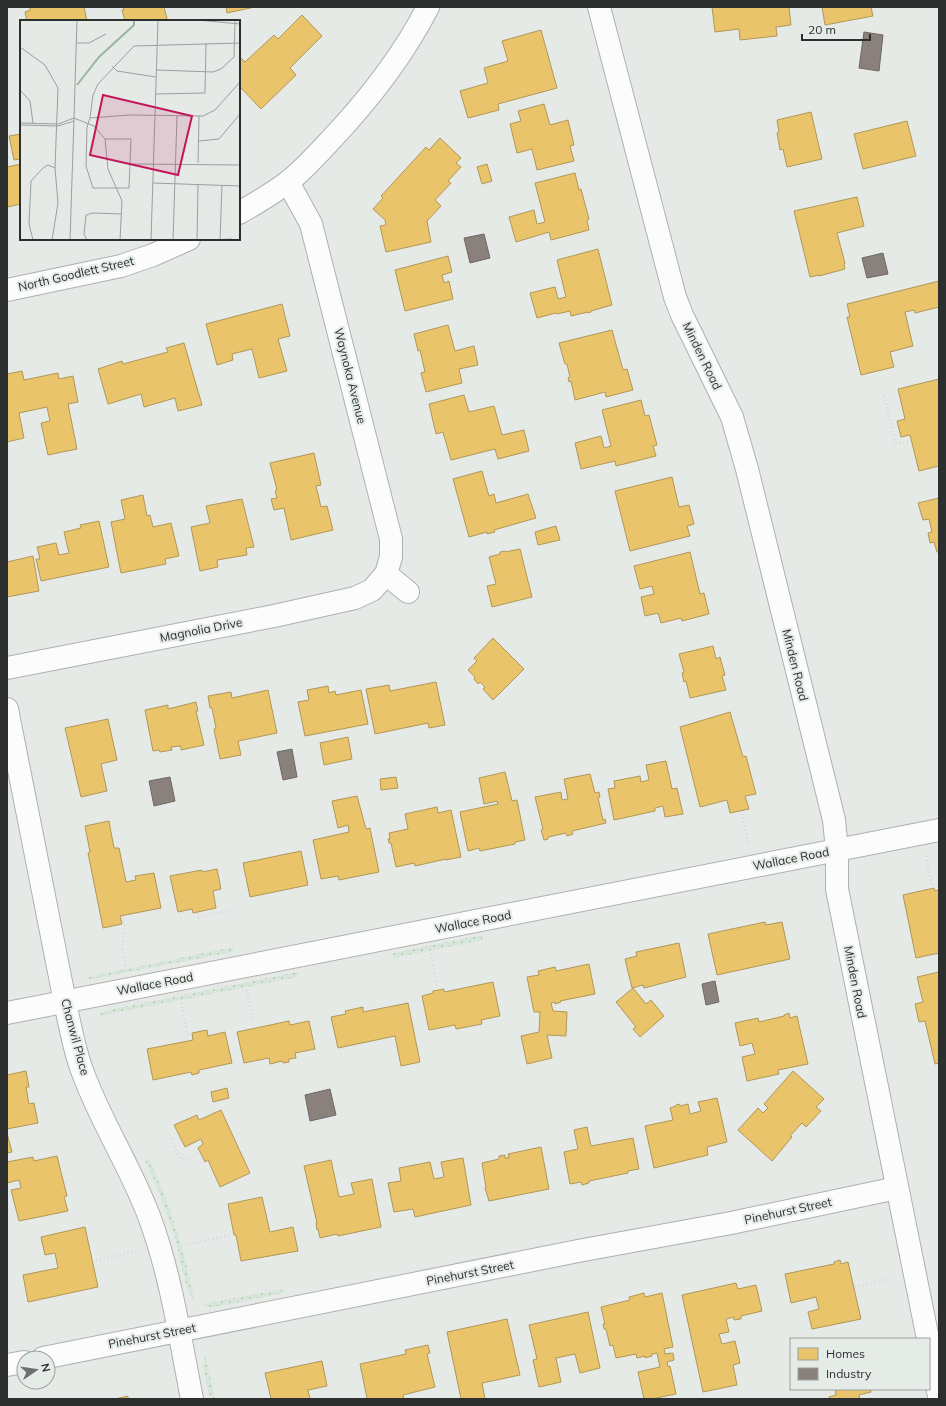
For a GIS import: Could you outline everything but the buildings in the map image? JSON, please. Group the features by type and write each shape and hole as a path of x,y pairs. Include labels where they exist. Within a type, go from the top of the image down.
{"street":[{"path":"240,212 288,182 315,157 342,128 376,89 402,53 428,7"},
{"name":"Minden Road","path":"599,7 675,297 682,315 732,417 747,469 834,820 837,850 837,889 928,1338"},
{"name":"Waynoka Avenue","path":"288,182 311,224 391,539 391,557 386,574"},
{"name":"North Goodlett Street","path":"7,290 121,266 153,255 188,240"},
{"path":"386,574 408,592"},
{"name":"Magnolia Drive","path":"7,668 274,616 355,598 372,590 386,574"},
{"name":"Chanwil Place","path":"7,709 65,1002 82,1072 102,1117 126,1163 148,1214 160,1247 179,1330 192,1399"},
{"name":"Wallace Road","path":"7,1013 939,830"},
{"name":"Pinehurst Street","path":"56,1355 563,1254 731,1223 897,1188"},
{"path":"930,1351 939,1396"}],"path":[{"path":"884,396 896,443 898,444 911,441"},
{"path":"741,814 748,843"},
{"path":"926,856 932,884"},
{"path":"198,913 198,917 232,910"},
{"path":"123,917 125,927 122,947 126,966"},
{"path":"431,954 437,986"},
{"path":"246,990 253,1020"},
{"path":"181,1003 188,1037"},
{"path":"171,1139 180,1158 183,1160 198,1154"},
{"path":"185,1245 230,1235"},
{"path":"96,1260 138,1251"},
{"path":"855,1287 889,1279"},
{"path":"261,1399 267,1398"}],"green space":[{"path":"482,935 483,940 394,958 393,953"},
{"path":"233,947 233,952 87,980 87,977"},
{"path":"298,972 298,977 100,1017 99,1015 108,1010"},
{"path":"149,1159 164,1193 176,1227 190,1279 193,1299 187,1286 176,1242 166,1211 145,1161"},
{"path":"282,1289 283,1293 215,1307 203,1306 203,1304"},
{"path":"205,1353 215,1399 210,1399 203,1367"}]}
